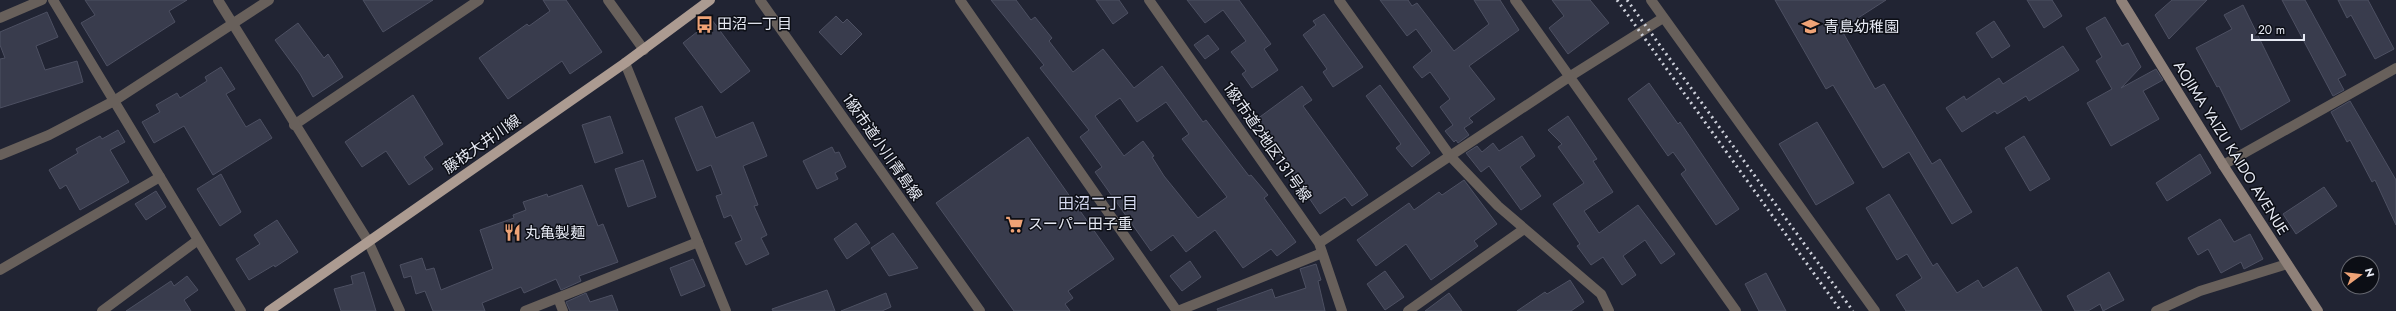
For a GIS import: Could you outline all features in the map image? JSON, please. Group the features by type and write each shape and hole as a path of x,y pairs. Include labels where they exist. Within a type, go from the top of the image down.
{"main road":[{"name":"藤枝大井川線","path":"269,311 644,50 710,0"},
{"name":"AOJIMA YAIZU KAIDO AVENUE","path":"2121,0 2223,165 2318,311"}],"street":[{"path":"0,18 42,0"},
{"path":"54,0 241,311"},
{"path":"218,0 294,125 368,241 400,311"},
{"path":"0,155 49,135 114,101 269,0"},
{"path":"294,125 479,0"},
{"path":"608,0 644,50"},
{"name":"1級市道小川青島線","path":"760,0 980,311"},
{"path":"960,0 1178,311 1321,248 1569,77 1663,18"},
{"name":"1級市道2地区131号線","path":"1149,0 1321,248 1342,311"},
{"path":"1339,0 1451,157 1498,206 1601,294 1609,311"},
{"path":"1515,0 1736,311"},
{"path":"1650,0 1875,311"},
{"path":"625,63 726,311"},
{"path":"2223,165 2396,68"},
{"path":"0,270 160,177"},
{"path":"1408,311 1524,228"},
{"path":"102,311 198,240"},
{"path":"525,311 698,242"},
{"path":"2156,311 2200,291 2287,264"},
{"path":"558,298 563,311"}],"building":[{"path":"85,0 187,0 169,11 175,22 107,66 81,23 95,15"},
{"path":"363,0 433,0 383,32"},
{"path":"543,0 566,0 602,52 570,74 562,61 508,99 479,58 527,24 529,26 550,11"},
{"path":"991,0 1016,0 1031,20 1035,17 1052,38 1049,41 1073,72 1103,49 1134,88 1162,66 1203,122 1206,120 1249,176 1251,175 1268,195 1264,198 1296,242 1277,256 1271,249 1243,268 1215,230 1186,252 1173,235 1151,251 1095,172 1102,167 1080,137 1089,130 1040,68 1044,65","holes":["1120,98 1137,122 1166,102 1189,134 1182,139 1227,197 1198,218 1164,176 1152,157 1154,156 1143,141 1124,156 1095,116"]},
{"path":"1096,0 1119,0 1128,13 1113,24"},
{"path":"1187,0 1239,0 1271,44 1264,49 1278,70 1252,88 1242,74 1246,71 1231,52 1246,41 1223,10 1205,23"},
{"path":"1380,0 1408,0 1412,6 1417,3 1454,51 1489,24 1474,0 1500,0 1519,30 1469,66 1495,99 1469,118 1473,122 1464,128 1469,135 1458,143 1456,140 1454,142 1445,131 1453,125 1440,107 1450,99 1430,72 1422,78 1413,67 1432,51 1416,29 1407,36"},
{"path":"1552,0 1590,0 1609,23 1568,54 1549,28 1564,16"},
{"path":"1775,0 1886,0 1841,29 1875,89 1884,84 1932,164 1940,159 1972,212 1952,224 1909,152 1883,168 1833,85 1826,89"},
{"path":"2027,0 2052,0 2062,16 2044,28"},
{"path":"2172,0 2207,0 2169,39 2155,15"},
{"path":"2282,0 2305,0 2346,75 2338,79 2344,90 2333,96"},
{"path":"2338,0 2368,0 2394,49 2375,59 2351,15 2347,18"},
{"path":"2243,5 2290,101 2241,130 2219,86 2217,87 2196,48 2232,29 2224,15"},
{"path":"47,12 58,37 36,46 45,70 77,61 83,82 0,108 0,59 5,58 0,45 0,32"},
{"path":"1324,14 1363,67 1333,87 1323,72 1327,69 1303,35 1316,25 1313,21"},
{"path":"836,16 843,23 847,19 862,34 841,55 819,32"},
{"path":"2105,17 2122,46 2128,43 2141,67 2121,88 2156,69 2163,80 2143,91 2159,119 2111,146 2087,103 2112,89 2096,61 2102,57 2086,28"},
{"path":"712,20 750,71 721,93 683,43"},
{"path":"1994,21 2010,46 1992,58 1976,33"},
{"path":"298,23 324,58 328,54 343,77 313,97 300,74 275,40"},
{"path":"1208,35 1219,49 1205,59 1194,45"},
{"path":"2063,46 2079,70 2029,101 2026,96 1997,114 1995,111 1962,132 1946,108 1964,96 1966,100 1999,78 2003,84"},
{"path":"221,67 235,89 226,94 246,127 260,119 272,138 213,175 184,126 154,143 142,122 160,112 156,105 177,93 180,98 207,81 205,77"},
{"path":"1649,83 1678,124 1680,122 1739,209 1716,225 1681,174 1686,170 1673,152 1668,156 1628,99"},
{"path":"1380,85 1430,153 1412,167 1396,148 1401,144 1366,96"},
{"path":"1302,86 1312,100 1303,106 1368,195 1352,206 1345,197 1320,214 1273,145 1270,147 1253,122"},
{"path":"413,95 443,144 424,157 433,169 409,185 386,151 362,167 345,142"},
{"path":"2350,101 2396,180 2396,225 2375,180 2372,182 2350,140 2347,142 2331,112"},
{"path":"702,106 716,138 753,122 767,156 743,166 758,205 754,206 767,235 761,238 769,254 746,265 735,243 742,240 731,215 724,218 716,196 722,194 711,165 697,171 675,118"},
{"path":"610,116 623,153 595,163 582,125"},
{"path":"1568,116 1597,159 1593,161 1613,192 1584,211 1599,233 1638,205 1675,254 1661,264 1645,240 1623,256 1636,275 1622,285 1603,257 1591,265 1577,246 1580,244 1553,204 1584,183 1558,147 1562,144 1548,130"},
{"path":"1817,122 1854,183 1816,205 1779,144"},
{"path":"118,130 125,142 110,150 129,182 80,210 66,185 60,189 49,170 78,153 76,149 100,136 102,139"},
{"path":"1522,136 1535,156 1520,167 1541,196 1521,210 1489,166 1481,172 1466,153 1477,146 1482,152 1493,143 1499,151"},
{"path":"2024,136 2050,179 2030,191 2005,148"},
{"path":"1028,137 1114,259 1068,291 1073,298 1065,304 1070,311 1014,311 936,203"},
{"path":"832,147 835,153 839,152 846,167 835,173 838,179 817,189 803,161"},
{"path":"2200,154 2211,173 2167,201 2156,183"},
{"path":"643,160 656,197 628,207 615,169"},
{"path":"221,174 241,212 220,226 197,189"},
{"path":"1464,180 1497,224 1474,241 1478,246 1431,280 1406,244 1376,266 1357,240 1409,203 1414,210 1439,192 1442,195"},
{"path":"582,185 598,226 603,224 618,262 579,276 581,281 561,290 556,279 524,293 521,287 482,303 485,311 433,311 425,291 416,294 411,276 404,278 400,265 422,258 426,270 434,268 441,290 493,269 480,230 514,218 513,215 526,210 523,202 547,194 548,197"},
{"path":"2324,187 2337,206 2296,234 2283,214"},
{"path":"156,191 166,207 146,220 135,204"},
{"path":"1889,194 1933,266 1937,263 1957,293 1978,280 1983,288 2017,267 2042,311 1906,311 1896,295 1922,278 1907,254 1897,260 1866,208"},
{"path":"2220,219 2234,242 2250,234 2263,259 2244,269 2241,262 2221,273 2208,249 2198,255 2188,238"},
{"path":"277,220 298,252 275,267 274,265 249,280 236,259 260,244 254,235"},
{"path":"856,223 870,243 847,259 834,239"},
{"path":"893,233 918,268 889,276 871,248"},
{"path":"693,259 705,286 681,296 670,268"},
{"path":"1190,261 1201,277 1182,291 1170,276"},
{"path":"1316,264 1321,280 1318,281 1325,311 1218,311 1217,309 1272,289 1275,298 1306,288 1300,269"},
{"path":"1385,271 1404,297 1385,310 1367,284"},
{"path":"364,272 376,311 341,311 334,289 353,284 351,276"},
{"path":"2109,272 2124,300 2103,311 2100,304 2088,311 2075,311 2067,296"},
{"path":"1766,273 1786,311 1759,311 1745,284"},
{"path":"187,276 198,290 184,300 191,311 126,311 171,281 174,286"},
{"path":"1570,280 1584,302 1571,311 1517,311 1545,292 1547,294"},
{"path":"827,290 835,311 773,311 772,309"},
{"path":"586,293 590,302 612,295 618,311 570,311 566,302"},
{"path":"886,293 891,307 882,311 841,311"},
{"path":"1449,293 1462,311 1425,311"}],"railway":[{"path":"1617,0 1841,311"},
{"path":"1627,0 1853,311"}],"place":[{"name":"田沼一丁目","path":"704,24"},
{"name":"青島幼稚園","path":"1811,27"},
{"name":"スーパー田子重","path":"1015,224"},
{"name":"丸亀製麺","path":"512,233"}],"district":[{"name":"田沼二丁目","path":"1098,203"}]}
